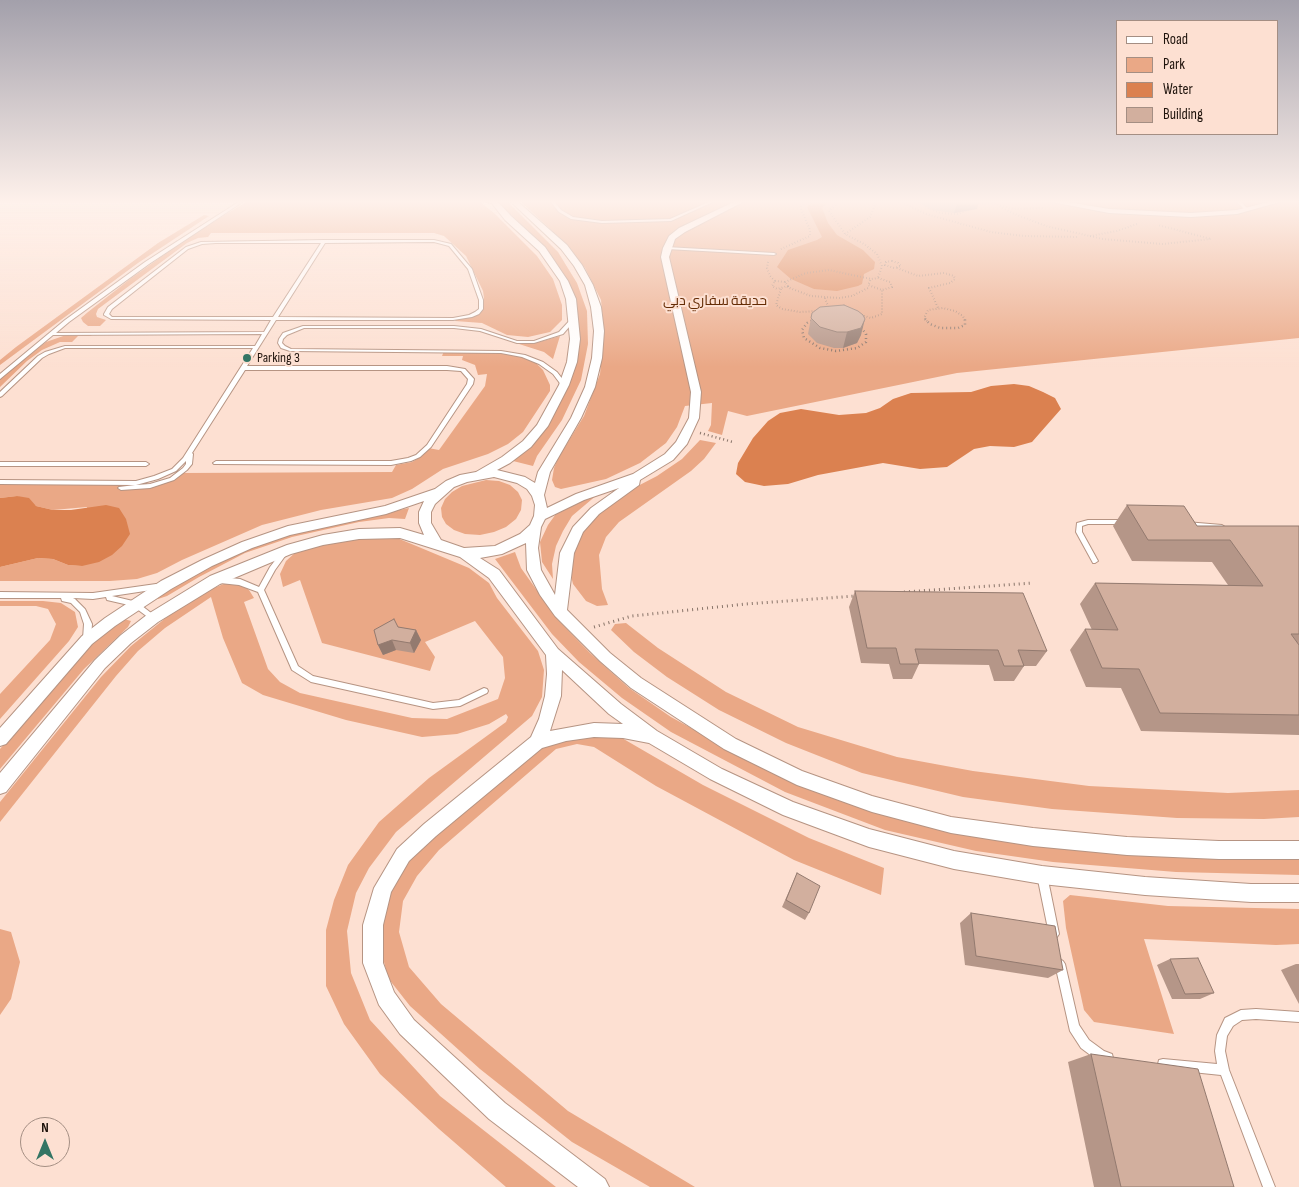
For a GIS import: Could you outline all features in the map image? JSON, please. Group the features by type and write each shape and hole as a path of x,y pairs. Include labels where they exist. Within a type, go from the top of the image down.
{"street":[{"path":"0,739 87,640 135,604 166,585 207,563 247,545 288,531 386,510 422,499 439,492 457,481 479,474 506,460 527,444 542,426 564,385 572,362 575,339 571,299 564,281 554,264 546,256"},
{"path":"538,495 544,472 576,418 590,386 597,358 599,331 596,307 589,285 571,256"},
{"path":"560,612 567,553 578,530 596,511 669,457 690,430 695,411 696,392 665,256"},
{"path":"0,786 100,664 126,639 153,618 215,580 287,550 323,540 380,532 419,536 449,549 464,552 480,553 497,550 512,545 525,536 537,521 580,498 637,477 652,469"},
{"path":"479,474 494,474 521,480 531,486 538,495 541,505 531,548 534,570 545,591 560,612 605,657 636,683 730,744 797,777 872,804 951,825 1051,839 1126,846 1219,850 1299,850"},
{"path":"436,543 429,534 425,523 426,512 430,502 439,492"},
{"path":"464,552 494,574 553,653 615,709 652,736 716,774 789,809 869,838 954,860 1042,875 1145,886 1251,893 1299,893"},
{"path":"538,742 553,696 555,674 553,653"},
{"path":"597,1187 497,1111 407,1027 386,998 374,963 373,925 383,888 403,855 430,830 538,742 566,734 594,730 623,731 652,736"}],"lane":[{"path":"0,377 53,334 157,256"},
{"path":"53,334 163,256"},
{"path":"180,256 110,308 106,314 111,318 453,319 470,316 481,309 477,284 470,269 459,256"},
{"path":"0,482 104,483 124,488 136,488 163,483 185,469 190,458 189,452 314,256"},
{"path":"564,385 555,373 541,363 523,356 501,352 300,350 283,348 280,343 281,338 285,334 302,327 454,327 481,330 517,342 534,342 561,333 574,319"},
{"path":"53,334 265,333"},
{"path":"0,395 40,357 47,352 65,347 257,347"},
{"path":"216,463 391,463 409,460 418,456 429,446 470,384 471,379 463,370 447,368 243,368"},
{"path":"0,464 146,464"},
{"path":"1095,561 1079,532 1079,524 1088,522 1129,522"},
{"path":"1181,523 1228,527"},
{"path":"261,590 272,569 287,550"},
{"path":"215,580 240,582 261,590 295,668 311,679 434,706 460,703 484,691"},
{"path":"0,595 93,596 117,594 166,585"},
{"path":"57,596 73,601 84,611 88,624 87,640"},
{"path":"93,596 135,604 153,618"},
{"path":"1042,875 1074,1028 1085,1044 1101,1056 1117,1060"},
{"path":"1269,1187 1224,1070 1220,1051 1222,1034 1229,1022 1241,1015 1256,1014 1299,1018"},
{"path":"1156,1064 1224,1070"}],"path":[{"path":"771,256 767,268 770,276 775,281 787,281 806,273 829,270 871,279 887,280 892,284 889,289 882,290 870,287 852,296 825,298 798,292 787,287 781,289 772,286 775,281"},
{"path":"878,256 882,266 878,278"},
{"path":"882,266 888,262 895,262 900,264 897,268"},
{"path":"886,265 922,276 944,273 954,276 955,279 950,284 929,288 938,308"},
{"path":"870,287 868,282 871,279"},
{"path":"787,281 787,287"},
{"path":"781,289 776,305 782,309 800,312 836,311"},
{"path":"855,314 870,318 882,314 882,290"},
{"path":"825,298 833,317"},
{"path":"938,308 960,313 965,319 965,325 946,329 930,324 924,318 925,312 938,308"},
{"path":"833,317 848,320 860,326 866,334 866,342 857,348 836,351 813,345 804,338 802,330 807,323 818,318 833,317"},
{"path":"690,430 733,442"},
{"path":"894,593 1032,583"},
{"path":"579,632 632,616 746,604 864,595"}],"green space":[{"path":"140,256 148,256 0,365 0,360"},
{"path":"162,256 169,256 98,309 97,317 106,320 100,326 88,326 83,322 81,318"},
{"path":"466,256 537,256 553,279 562,305 562,320 550,332 528,337 507,335 482,323 455,321 457,318 470,318 476,315 481,308 484,298 483,291"},
{"path":"551,256 561,256 577,283 587,311 588,344 581,380 562,420 537,456 533,466 513,461 528,449 573,362 565,278"},
{"name":"حديقة سفاري دبي","path":"576,256 1299,256 1299,338 957,373 747,416 728,411 722,435 708,431 711,425 712,403 685,406 677,427 666,443 640,463 606,479 561,489 555,487 552,480 554,468 558,458 584,416 600,374 604,333 601,300 585,268"},
{"path":"69,334 93,334 91,336 78,336 72,342 60,342 42,350 27,361 0,387 0,379 29,355 46,342"},
{"path":"560,336 553,359 544,352 519,344 535,343"},
{"path":"444,351 501,351 518,354 533,360 543,370 550,385 550,391 523,432 508,444 488,454 443,469 412,489 392,498 321,510 262,525 157,573 137,579 110,581 0,581 0,567 38,558 53,559 68,565 82,566 87,507 53,510 36,506 17,496 0,498 0,484 155,485 182,473 392,472 396,465 412,462 422,456 428,448 439,450 485,386 487,374 478,375 475,365 462,360 463,356 442,356"},
{"path":"700,440 716,443 704,459 691,471 619,522 606,537 599,555 602,589 608,605 597,606 586,601 573,584 569,568 571,547 607,502 657,476 682,459"},
{"path":"486,480 499,481 510,485 518,492 522,500 521,510 516,519 506,527 480,535 465,534 454,530 446,524 442,517 441,508 445,499 462,486"},
{"path":"598,494 572,516 563,531 556,546 552,564 553,579 542,562 540,542 548,525 558,511 574,502"},
{"path":"409,508 405,519 389,518 359,522 292,537 245,553 167,596 158,599 156,594 267,537"},
{"path":"374,535 397,538 414,545 469,568 489,583 497,598 538,651 544,670 542,697 532,716 396,832 369,868 356,893 347,931 351,973 370,1020 440,1096 556,1187 506,1187 439,1129 380,1074 344,1024 326,986 326,930 334,900 348,865 379,822 429,778 506,722 508,717 506,714 489,724 457,734 422,737 346,720 263,695 242,683 223,638 211,597 165,628 138,651 0,822 0,802 101,677 131,646 173,612 209,590 226,583 239,583 249,590 254,598 244,602 268,669 280,682 300,693 412,718 447,719 498,699 505,678 503,657 475,621 425,642 435,657 430,671 322,643 300,580 283,587 280,574 286,561 297,551 317,543"},
{"path":"515,552 521,568 558,620 590,653 629,688 671,717 733,751 933,823 1299,852 1299,875 1176,872 1053,862 976,851 885,830 785,792 671,732 622,698 579,662 552,634 495,559"},
{"path":"0,601 61,603 75,612 78,627 69,641 0,719 0,694 50,640 56,624 48,609 36,606 0,606"},
{"path":"124,619 131,621 128,627 84,669 0,769 0,749 93,642"},
{"path":"626,623 658,648 726,692 798,727 897,757 973,771 1089,786 1228,793 1299,790 1299,817 1264,819 1177,818 1052,809 963,797 862,773 786,743 719,710 667,677 634,652 611,630 615,624"},
{"path":"615,734 703,785 809,838 884,868 881,895 794,860 656,786 594,747 577,744 556,749 439,850 417,876 403,901 399,932 409,967 441,1004 568,1111 695,1187 650,1187 572,1142 480,1069 410,1006 388,978 379,942 382,913 392,885 418,850 555,736"},
{"path":"1070,895 1168,906 1299,909 1299,944 1276,945 1144,939 1174,1034 1094,1022 1084,1010 1066,928 1063,901"},
{"path":"0,929 11,932 20,962 11,999 0,1015"}],"water":[{"path":"784,256 869,256 875,262 874,269 864,274 862,284 837,291 814,289 791,279 777,267"},
{"path":"1014,384 1029,386 1055,398 1061,409 1032,442 1014,447 990,446 974,449 947,467 920,469 883,463 818,475 788,484 764,486 745,482 736,474 738,463 753,438 768,421 780,413 801,409 839,415 866,413 880,408 893,399 911,393 971,392 991,386"},
{"path":"17,496 29,498 36,506 53,510 71,510 106,505 119,508 126,519 130,534 122,546 112,555 99,562 82,566 68,565 53,559 38,558 0,567 0,498"}],"building":[{"path":"844,305 863,315 865,319 861,328 847,332 837,332 820,327 811,318 812,313 820,307"},
{"path":"1127,505 1184,506 1197,526 1299,526 1299,634 1291,634 1299,645 1299,715 1160,713 1139,669 1102,668 1085,629 1118,630 1095,583 1263,586 1230,540 1148,540"},
{"path":"855,591 1023,593 1047,651 1018,650 1024,666 1004,666 998,650 915,649 919,664 900,664 896,648 867,648"},
{"path":"394,619 398,627 416,630 410,643 392,640 378,645 374,630"},
{"path":"797,873 820,886 809,913 786,900"},
{"path":"971,913 1055,926 1063,970 976,956"},
{"path":"1198,958 1214,993 1185,994 1170,959"},
{"path":"1091,1054 1198,1069 1234,1187 1121,1187"}],"place":[{"name":"Parking 3","path":"247,358"}]}
